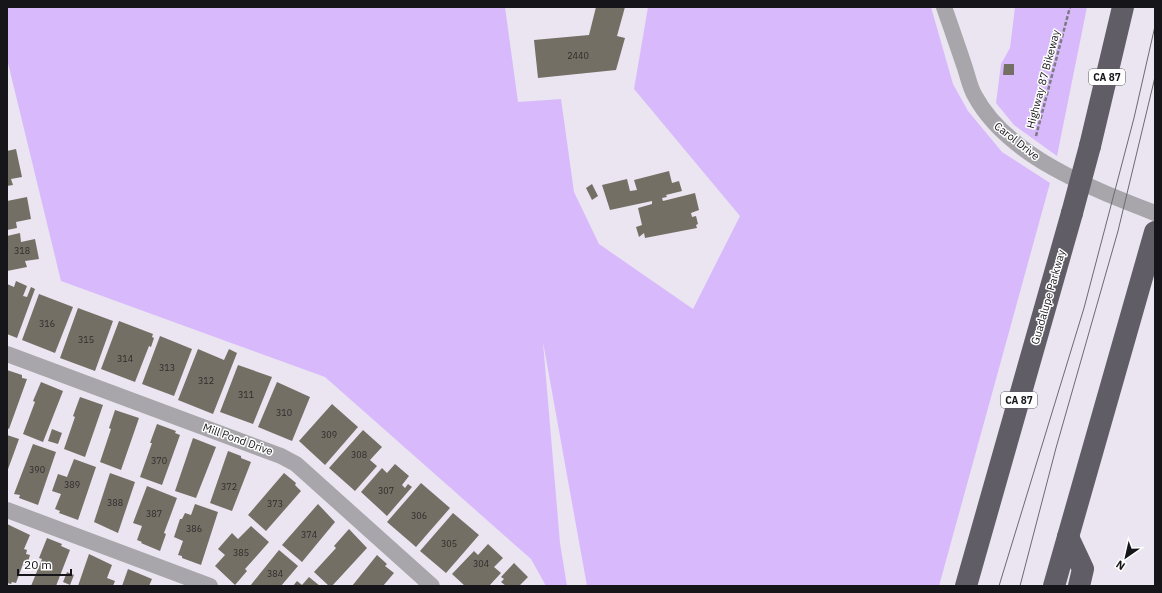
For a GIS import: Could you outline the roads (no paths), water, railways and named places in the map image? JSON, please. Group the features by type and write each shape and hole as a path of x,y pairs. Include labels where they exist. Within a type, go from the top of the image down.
{"highway":[{"name":"Guadalupe Parkway","path":"966,586 1072,214 1090,146 1123,7"},
{"path":"1054,586 1153,240"},
{"path":"1068,537 1083,569 1079,586"}],"street":[{"name":"Carol Drive","path":"944,7 974,95 991,122 1031,154 1050,166 1121,200 1155,213"},
{"name":"Mill Pond Drive","path":"7,354 281,456 296,464 432,586"},
{"path":"7,510 210,586"}],"tram line":[{"path":"999,586 1084,308 1134,118 1155,26"},
{"path":"1020,586 1056,448 1118,231 1155,77"}]}
